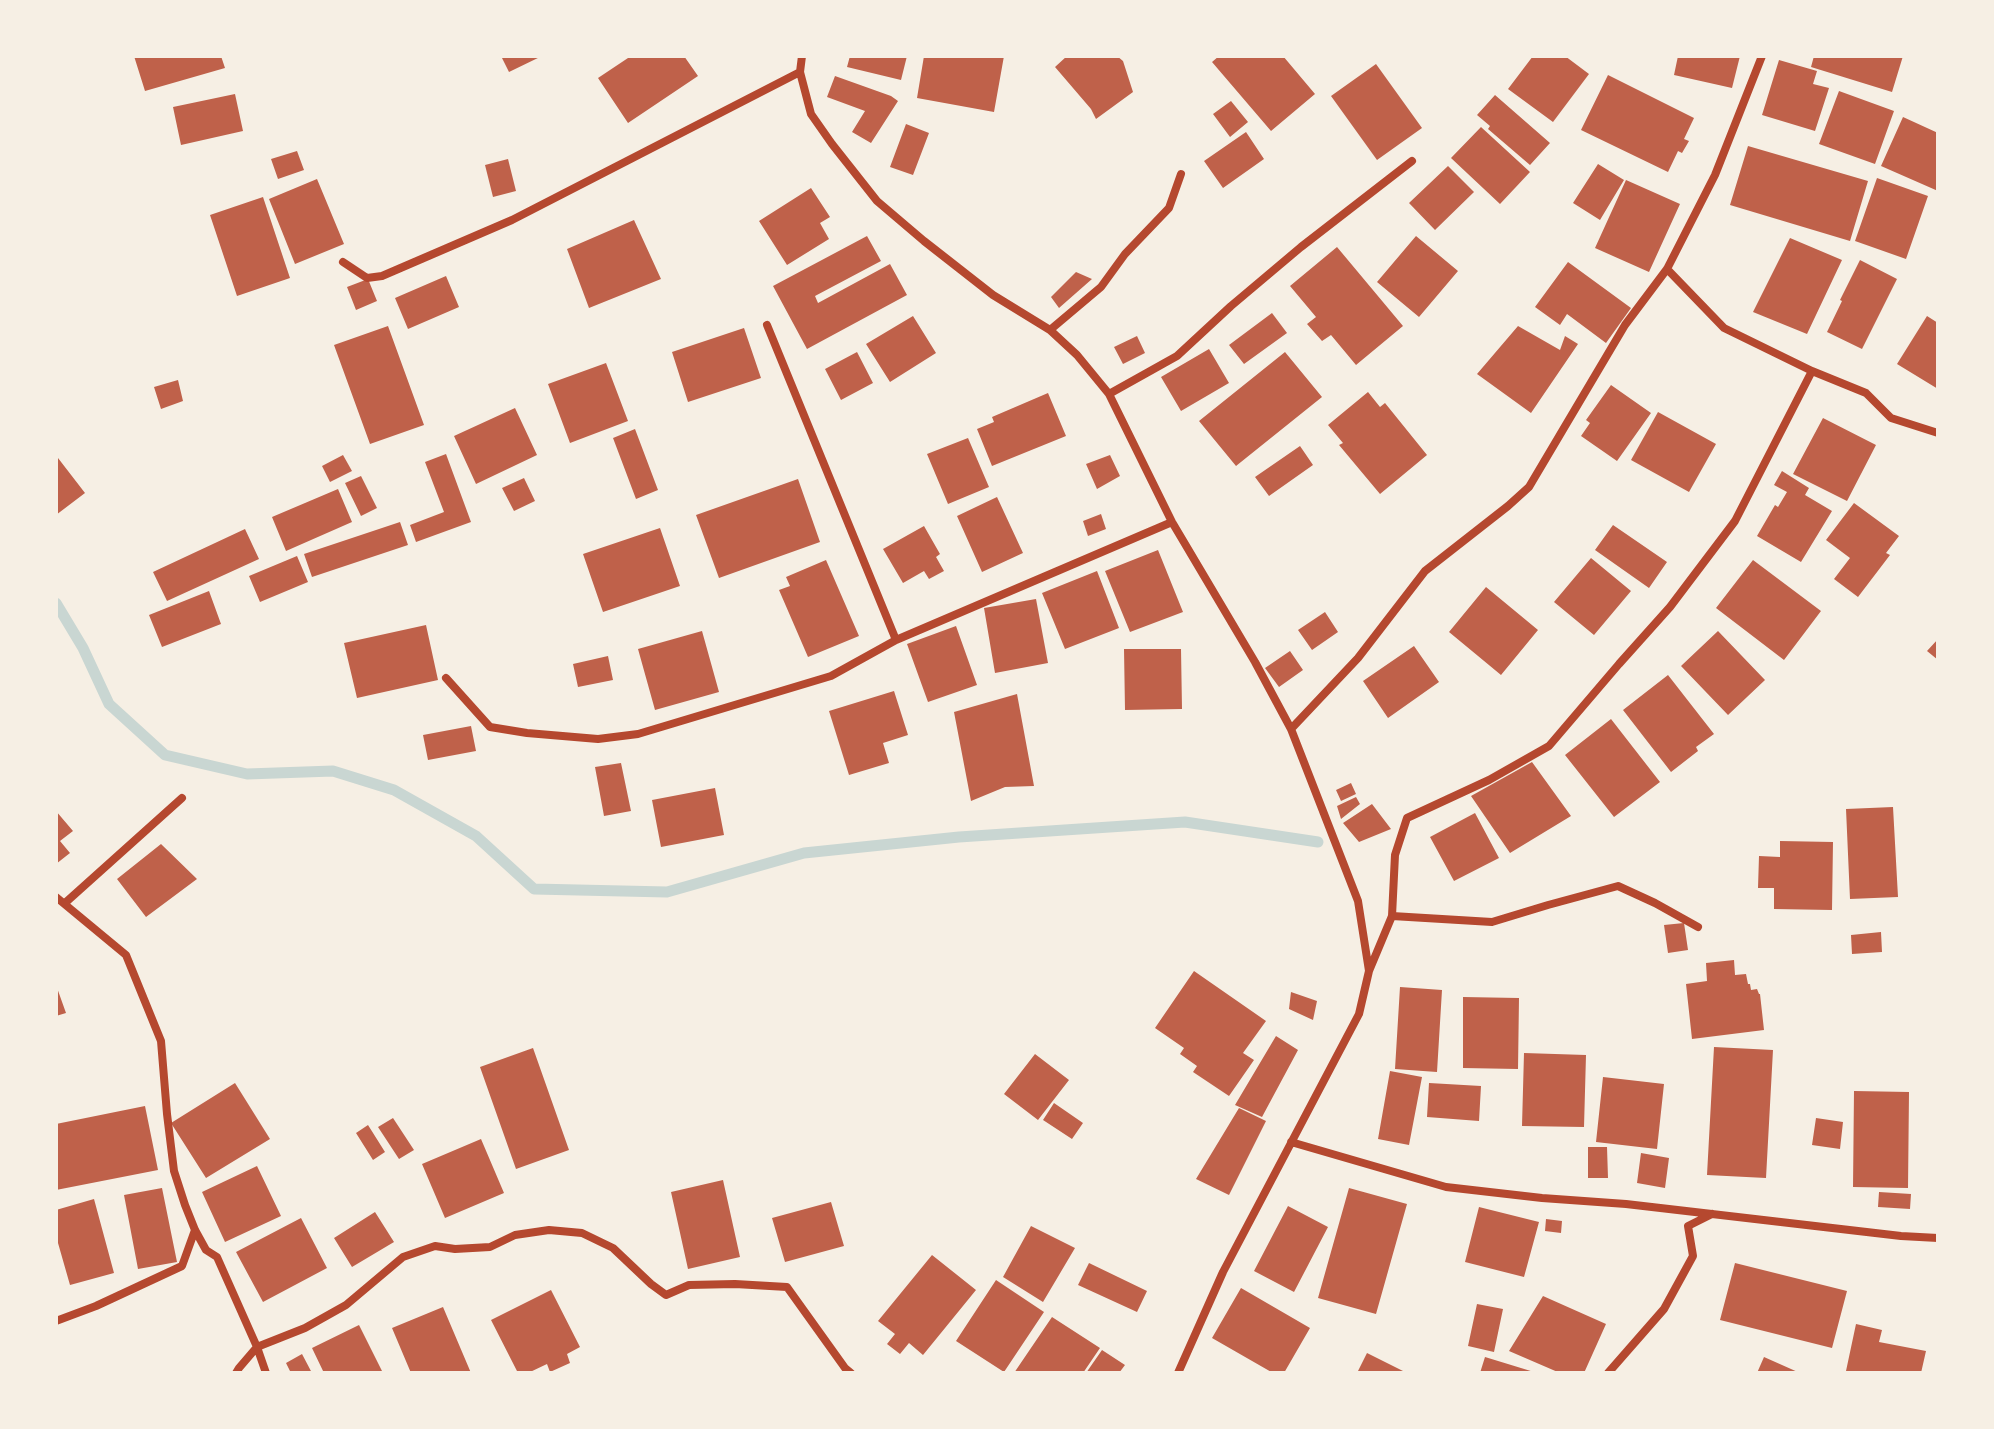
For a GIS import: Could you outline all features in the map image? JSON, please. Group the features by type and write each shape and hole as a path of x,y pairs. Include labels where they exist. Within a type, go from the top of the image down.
{"street":[{"path":"802,56 800,72 811,114 877,201 993,295 1050,330 1077,355 1109,394 1172,522 1291,729 1358,901 1369,971"},
{"path":"1291,729 1358,658 1425,571 1529,487 1625,325 1667,269 1715,175 1762,56"},
{"path":"343,262 367,278 382,276 512,220 800,72"},
{"path":"1109,394 1177,356 1301,247 1412,161"},
{"path":"1050,330 1101,287 1125,254 1169,208 1181,174"},
{"path":"1667,269 1724,328 1812,371 1866,393 1891,418 1938,433"},
{"path":"767,325 896,640"},
{"path":"1178,1373 1223,1272 1359,1014 1369,971 1392,916 1395,855 1407,818 1489,780 1549,746 1670,607 1735,521 1812,371"},
{"path":"446,678 490,727 598,739 638,734 831,676 896,640 1172,522"},
{"path":"65,903 182,798"},
{"path":"1392,916 1492,922 1618,886 1698,927"},
{"path":"56,897 126,955 161,1041 174,1171 195,1230 206,1250 217,1257 266,1373"},
{"path":"1291,1142 1446,1187 1938,1238"},
{"path":"1613,1370 1664,1309 1693,1256 1688,1226 1713,1214"},
{"path":"56,1321 182,1266 195,1230"},
{"path":"236,1373 257,1347 305,1328 346,1305 403,1257 435,1246 455,1249 490,1247 515,1235 549,1230 582,1233 613,1248 666,1295 689,1285 787,1287 851,1373"}],"building":[{"path":"134,56 221,56 225,68 145,91"},
{"path":"501,56 542,56 509,72"},
{"path":"631,56 684,56 698,76 628,123 598,78"},
{"path":"850,56 907,56 901,80 847,67"},
{"path":"924,56 1004,56 994,112 917,98"},
{"path":"1067,56 1117,56 1123,61 1133,92 1096,119 1055,67"},
{"path":"1219,56 1283,56 1315,94 1271,131 1212,62"},
{"path":"1533,56 1565,56 1589,74 1553,122 1508,89"},
{"path":"1678,56 1740,56 1732,88 1674,75"},
{"path":"1814,56 1903,56 1892,92 1811,67"},
{"path":"1779,60 1817,71 1813,84 1829,88 1815,131 1762,115"},
{"path":"1376,64 1422,128 1377,160 1331,96"},
{"path":"1608,75 1694,118 1684,139 1689,141 1682,153 1678,151 1668,172 1581,130"},
{"path":"835,76 898,101 871,143 852,132 865,111 827,97"},
{"path":"1839,91 1894,111 1875,164 1819,144"},
{"path":"235,94 243,131 181,145 173,107"},
{"path":"1495,95 1550,143 1530,165 1488,129 1490,126 1477,115"},
{"path":"1231,101 1248,122 1230,137 1213,114"},
{"path":"1903,117 1938,133 1938,191 1881,166"},
{"path":"906,124 929,133 913,175 890,167"},
{"path":"1481,127 1530,172 1500,204 1451,158"},
{"path":"1246,132 1264,159 1223,188 1204,161"},
{"path":"1748,146 1868,181 1850,241 1730,205"},
{"path":"297,151 304,170 278,179 271,159"},
{"path":"508,159 516,191 493,197 485,165"},
{"path":"1598,164 1624,180 1600,220 1573,203"},
{"path":"1448,166 1474,192 1435,230 1409,203"},
{"path":"1877,178 1928,196 1906,259 1855,241"},
{"path":"317,179 344,244 295,264 269,199"},
{"path":"1626,180 1680,204 1649,272 1595,248"},
{"path":"811,188 830,217 820,223 829,239 787,265 759,221"},
{"path":"263,197 290,278 237,296 210,215"},
{"path":"634,220 661,279 589,308 567,249"},
{"path":"867,236 881,261 815,296 818,303 890,264 907,295 807,349 773,286"},
{"path":"1416,236 1458,271 1419,317 1377,282"},
{"path":"1790,238 1842,260 1807,334 1753,312"},
{"path":"1337,247 1403,326 1356,365 1331,335 1322,341 1307,324 1316,317 1290,286"},
{"path":"1860,260 1897,279 1862,349 1827,332"},
{"path":"1568,262 1631,308 1606,343 1567,314 1560,325 1535,307"},
{"path":"1076,272 1092,279 1059,308 1051,297"},
{"path":"446,276 459,307 408,329 395,298"},
{"path":"368,279 377,301 356,310 347,287"},
{"path":"1272,313 1287,333 1244,364 1229,345"},
{"path":"913,316 936,353 890,382 866,344"},
{"path":"1927,316 1938,323 1938,389 1897,364"},
{"path":"388,326 424,425 370,444 334,345"},
{"path":"1518,326 1560,350 1565,336 1578,344 1531,413 1477,374"},
{"path":"744,328 761,378 688,402 672,352"},
{"path":"1137,336 1145,353 1123,364 1114,347"},
{"path":"1209,349 1229,383 1181,411 1161,377"},
{"path":"857,352 873,383 841,400 825,369"},
{"path":"1285,352 1322,397 1236,466 1199,421"},
{"path":"606,363 628,421 570,443 548,384"},
{"path":"178,380 183,401 161,409 154,387"},
{"path":"1611,385 1651,413 1617,461 1581,436 1590,423 1586,420"},
{"path":"1368,392 1380,407 1385,403 1427,455 1380,494 1339,445 1343,443 1328,425"},
{"path":"1048,393 1066,436 992,466 977,429 994,422 992,417"},
{"path":"515,408 537,455 476,484 454,436"},
{"path":"1658,412 1716,444 1689,492 1631,460"},
{"path":"1823,418 1876,445 1847,501 1793,474"},
{"path":"635,429 658,490 636,499 613,438"},
{"path":"968,438 989,487 948,504 927,454"},
{"path":"1300,446 1313,465 1269,496 1255,477"},
{"path":"446,454 471,522 416,542 410,525 444,512 425,462"},
{"path":"343,455 352,471 330,482 322,466"},
{"path":"1110,455 1120,476 1097,489 1086,464"},
{"path":"58,458 85,493 56,515 56,460"},
{"path":"1782,471 1809,488 1805,495 1832,511 1801,562 1757,536 1775,505 1778,507 1787,492 1774,485"},
{"path":"361,476 377,508 361,516 345,483"},
{"path":"524,478 535,501 514,511 502,488"},
{"path":"798,479 820,542 719,578 696,515"},
{"path":"338,489 352,522 286,551 272,517"},
{"path":"997,497 1023,553 982,572 957,516"},
{"path":"1854,503 1899,536 1886,553 1890,555 1858,597 1834,579 1850,558 1826,540"},
{"path":"1101,514 1106,529 1088,536 1083,521"},
{"path":"400,522 408,545 312,577 304,554"},
{"path":"1613,525 1667,562 1649,588 1595,550"},
{"path":"924,526 940,554 936,557 944,571 929,579 924,571 903,583 883,549"},
{"path":"660,528 680,586 603,612 583,554"},
{"path":"245,529 259,559 167,601 153,572"},
{"path":"1158,550 1183,612 1130,632 1105,571"},
{"path":"297,556 308,582 260,602 249,576"},
{"path":"1591,558 1631,591 1594,635 1554,602"},
{"path":"826,560 859,636 808,657 779,590 790,586 786,577"},
{"path":"1753,560 1821,611 1784,660 1716,608"},
{"path":"1097,571 1119,628 1065,649 1042,593"},
{"path":"1486,587 1538,630 1501,675 1449,632"},
{"path":"209,591 221,624 162,647 149,615"},
{"path":"1036,599 1048,663 995,673 984,608"},
{"path":"1325,612 1338,632 1312,650 1298,630"},
{"path":"426,625 438,680 357,698 344,643"},
{"path":"956,626 977,685 928,702 907,644"},
{"path":"702,631 719,692 655,710 638,649"},
{"path":"1718,631 1765,680 1728,715 1681,666"},
{"path":"1938,639 1938,660 1927,651"},
{"path":"1414,646 1439,682 1388,718 1363,681"},
{"path":"1124,649 1181,649 1182,709 1125,710"},
{"path":"1290,651 1303,670 1279,687 1265,668"},
{"path":"608,656 613,680 578,687 573,664"},
{"path":"1668,675 1714,734 1671,772 1623,710"},
{"path":"894,691 908,735 883,743 889,763 849,775 829,711"},
{"path":"1017,694 1034,786 1005,787 971,801 954,712"},
{"path":"1611,719 1660,782 1614,817 1565,755"},
{"path":"471,726 476,751 428,760 423,735"},
{"path":"1532,762 1571,816 1510,853 1471,796"},
{"path":"621,763 631,811 604,816 595,767"},
{"path":"1351,783 1356,794 1341,801 1336,790"},
{"path":"715,788 724,835 661,847 652,800"},
{"path":"1356,797 1360,804 1341,819 1337,806"},
{"path":"1372,804 1391,829 1359,842 1343,823"},
{"path":"1893,807 1898,897 1850,899 1846,809"},
{"path":"56,811 73,831 60,841 70,853 56,864"},
{"path":"1475,813 1499,858 1454,881 1430,837"},
{"path":"1780,841 1833,842 1832,910 1774,909 1774,888 1758,888 1759,856 1780,857"},
{"path":"161,844 197,879 146,917 117,879"},
{"path":"1684,923 1688,950 1668,953 1664,925"},
{"path":"1881,932 1882,952 1852,954 1851,935"},
{"path":"1734,960 1735,975 1746,974 1751,990 1757,989 1760,994 1764,1030 1692,1039 1686,984 1707,981 1706,963"},
{"path":"1194,971 1266,1021 1243,1053 1254,1060 1229,1096 1193,1072 1197,1066 1180,1054 1184,1048 1155,1028"},
{"path":"56,985 66,1013 56,1016"},
{"path":"1400,987 1442,990 1437,1072 1395,1069"},
{"path":"1291,992 1317,1001 1313,1020 1289,1009"},
{"path":"1463,997 1519,998 1518,1069 1463,1068"},
{"path":"1276,1036 1298,1050 1262,1117 1235,1105"},
{"path":"1714,1047 1773,1050 1766,1178 1707,1175"},
{"path":"533,1048 569,1150 516,1169 480,1067"},
{"path":"1524,1053 1586,1055 1584,1127 1522,1126"},
{"path":"1035,1054 1069,1080 1038,1120 1004,1094"},
{"path":"1390,1071 1422,1077 1409,1145 1378,1139"},
{"path":"1603,1077 1664,1084 1657,1149 1596,1142"},
{"path":"235,1083 270,1139 206,1178 171,1123"},
{"path":"1429,1083 1481,1086 1479,1121 1427,1117"},
{"path":"1854,1091 1909,1092 1908,1188 1853,1187"},
{"path":"1054,1103 1083,1123 1072,1139 1043,1120"},
{"path":"145,1106 158,1170 56,1190 56,1124"},
{"path":"1239,1108 1266,1121 1229,1195 1196,1179"},
{"path":"393,1118 414,1150 399,1159 378,1127"},
{"path":"1816,1118 1843,1122 1840,1149 1812,1145"},
{"path":"368,1125 385,1152 373,1160 356,1133"},
{"path":"481,1139 504,1193 445,1218 422,1164"},
{"path":"1588,1147 1607,1147 1608,1178 1588,1178"},
{"path":"1641,1153 1669,1158 1665,1188 1637,1183"},
{"path":"257,1166 281,1216 225,1242 202,1192"},
{"path":"723,1180 740,1257 688,1269 671,1192"},
{"path":"162,1188 177,1262 138,1269 124,1195"},
{"path":"1349,1188 1407,1204 1376,1314 1318,1298"},
{"path":"1879,1192 1911,1194 1910,1209 1878,1207"},
{"path":"94,1199 114,1273 70,1285 56,1236 56,1210"},
{"path":"831,1202 844,1246 785,1262 772,1218"},
{"path":"1288,1206 1328,1227 1294,1292 1254,1271"},
{"path":"1479,1207 1539,1222 1524,1277 1465,1262"},
{"path":"375,1212 394,1242 352,1267 334,1238"},
{"path":"301,1218 327,1268 263,1302 236,1252"},
{"path":"1546,1219 1562,1221 1561,1233 1545,1231"},
{"path":"1031,1226 1075,1248 1043,1302 1003,1277"},
{"path":"932,1255 976,1290 923,1355 909,1343 900,1354 887,1344 895,1334 878,1321"},
{"path":"1089,1263 1147,1291 1137,1312 1078,1285"},
{"path":"1735,1263 1847,1291 1832,1348 1720,1320"},
{"path":"996,1280 1044,1312 1004,1372 956,1341"},
{"path":"1241,1288 1310,1328 1284,1373 1273,1373 1212,1338"},
{"path":"551,1290 580,1347 567,1354 570,1363 550,1372 547,1364 528,1373 518,1373 491,1320"},
{"path":"1543,1296 1606,1324 1584,1373 1560,1373 1509,1351"},
{"path":"1477,1304 1503,1309 1494,1352 1468,1346"},
{"path":"443,1307 471,1373 411,1373 392,1328"},
{"path":"1052,1317 1100,1348 1083,1373 1014,1373"},
{"path":"1856,1324 1882,1330 1879,1342 1926,1351 1921,1373 1846,1371"},
{"path":"359,1325 383,1373 324,1373 312,1348"},
{"path":"1102,1350 1125,1365 1119,1373 1086,1373"},
{"path":"1367,1353 1407,1373 1357,1373"},
{"path":"302,1354 312,1373 291,1373 286,1363"},
{"path":"1485,1357 1534,1372 1534,1373 1480,1373"},
{"path":"1764,1357 1800,1373 1757,1373"}],"waterway":[{"path":"56,603 83,648 109,704 165,755 247,774 333,771 394,790 476,836 534,889 667,892 804,853 959,837 1185,822 1318,842"}]}
